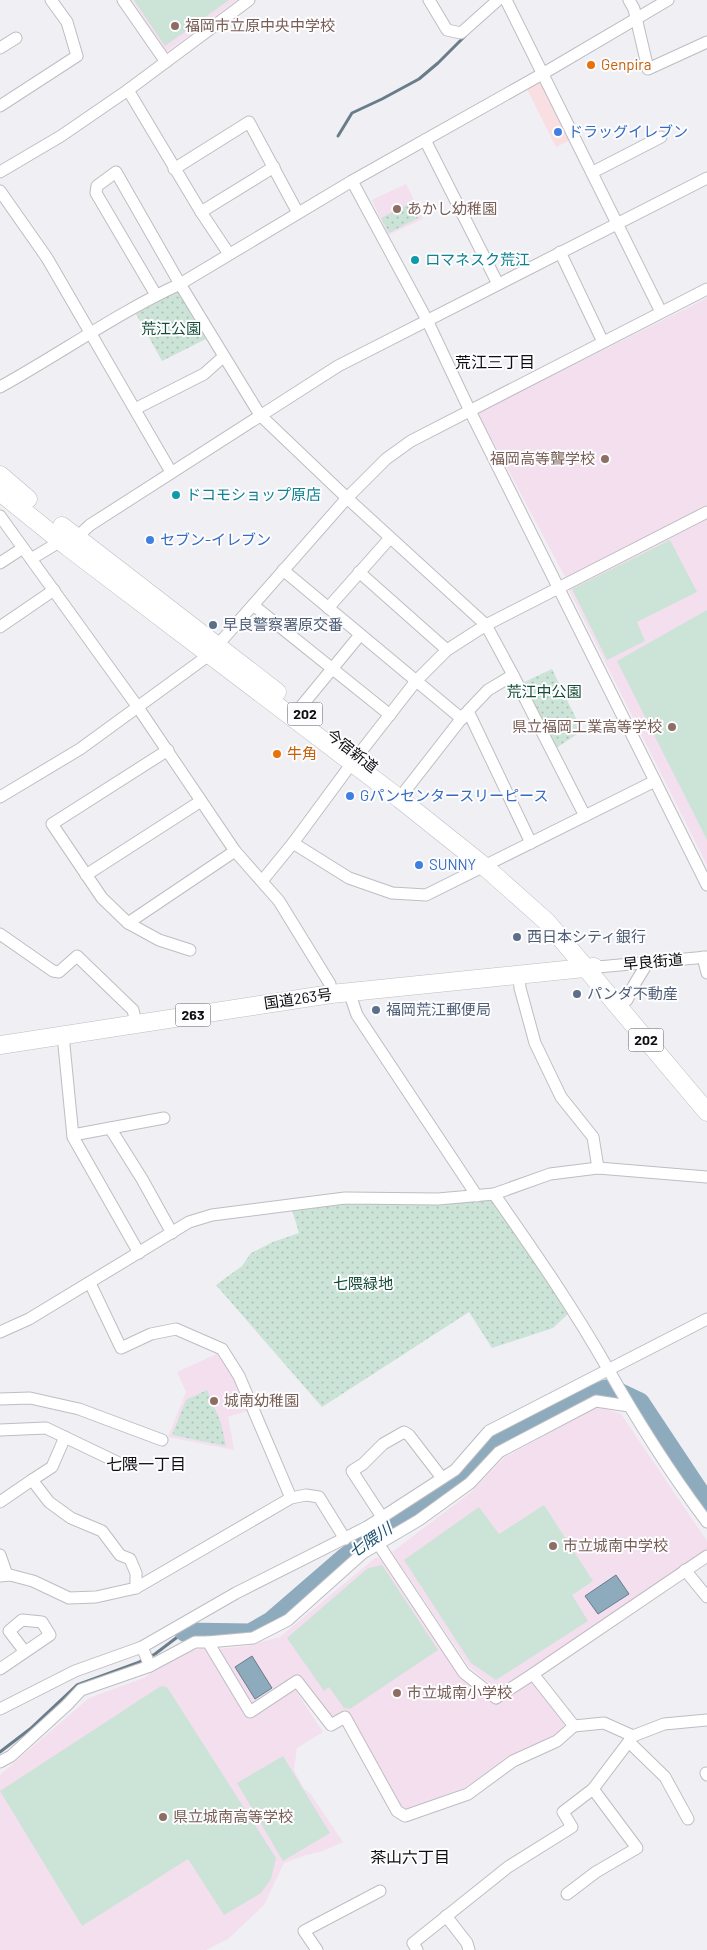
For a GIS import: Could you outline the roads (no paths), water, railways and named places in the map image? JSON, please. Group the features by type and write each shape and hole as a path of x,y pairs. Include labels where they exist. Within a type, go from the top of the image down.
{"highway":[{"name":"今宿新道","path":"0,475 69,540"},
{"name":"今宿新道","path":"0,493 69,540 355,760 405,792 488,865 547,913 592,967"},
{"name":"今宿新道","path":"214,650 299,709 400,799 488,865"},
{"name":"国道263号","path":"0,1045 331,994 592,967"},
{"name":"202","path":"592,967 627,1000 707,1095"},
{"name":"202","path":"592,967 707,1112"}],"street":[{"path":"0,106 77,56 66,22 51,0"},
{"path":"123,0 166,62"},
{"path":"0,172 61,136 128,90 250,0"},
{"path":"429,0 447,30 461,33 498,0"},
{"path":"506,0 544,73 661,312"},
{"path":"629,0 637,18 648,70 707,42"},
{"path":"0,387 91,332 156,295 180,284 352,181 544,73 668,0"},
{"path":"0,48 16,38"},
{"path":"128,90 174,169 229,254"},
{"path":"174,169 250,122 298,213"},
{"path":"593,172 661,137"},
{"path":"425,140 498,284"},
{"path":"201,212 274,167"},
{"path":"156,295 96,193 97,186 116,172 223,357 260,415 390,538 486,625 514,675 585,816"},
{"path":"31,559 69,540 171,472 217,446 260,415 338,366 707,178"},
{"path":"352,181 427,320 470,411 707,884"},
{"path":"0,191 48,258 171,472"},
{"path":"560,252 603,342"},
{"path":"0,796 80,750 214,650 347,498 386,459 411,441 707,289"},
{"path":"135,409 204,374 223,357"},
{"path":"262,881 294,843 416,681 447,650 486,625 707,512"},
{"path":"0,516 168,750 235,851 279,901 330,984 331,994"},
{"path":"328,608 390,538"},
{"path":"0,563 23,548"},
{"path":"283,570 416,681 465,715 531,843"},
{"path":"359,572 447,650"},
{"path":"0,627 54,590"},
{"path":"253,605 390,715"},
{"path":"299,709 360,635"},
{"path":"405,792 465,715 488,690 514,675"},
{"path":"168,750 52,824 102,898 128,923 159,940 190,950"},
{"path":"294,843 350,878 392,893 426,895 655,781"},
{"path":"86,875 201,801"},
{"path":"128,923 235,851"},
{"path":"0,934 53,971 59,972 77,956 133,1010 136,1023"},
{"path":"705,957 707,972"},
{"name":"早良街道","path":"592,967 705,957"},
{"path":"627,1000 648,962"},
{"path":"519,974 520,988 535,1043 561,1097 593,1137 598,1168"},
{"path":"350,992 357,1015 477,1196"},
{"path":"63,1035 73,1135 139,1254"},
{"path":"73,1135 164,1118"},
{"path":"110,1128 172,1232"},
{"path":"1,1328 29,1319 189,1222 212,1216 345,1198 438,1200 494,1194 550,1174 598,1168 707,1177"},
{"path":"494,1194 538,1256 627,1402 707,1522"},
{"path":"90,1283 121,1348 151,1334 176,1329 222,1349 238,1376 291,1498"},
{"path":"0,1762 18,1750 81,1690 146,1657 236,1593 367,1527 455,1470 489,1431 611,1375 707,1319"},
{"path":"0,1399 30,1398 79,1409 162,1440"},
{"path":"0,1708 75,1671 146,1657 194,1642 253,1638 288,1620 363,1553 419,1520 470,1483 500,1452 596,1400 627,1402"},
{"path":"0,1430 46,1428 121,1464"},
{"path":"382,1517 352,1471 363,1464 382,1444 404,1432 409,1435 442,1478"},
{"path":"0,1502 52,1467 65,1437"},
{"path":"32,1480 49,1502 71,1518 102,1531 120,1555 130,1559 136,1573 136,1588"},
{"path":"0,1555 4,1576 33,1581 69,1598 96,1597 136,1588 291,1498 306,1495 319,1497 345,1539"},
{"path":"367,1527 464,1673 496,1698 707,1556"},
{"path":"686,1570 707,1597"},
{"path":"208,1642 250,1712 297,1682 331,1725 345,1718 397,1811 405,1816 468,1794 513,1761 557,1741 574,1726 604,1723 631,1739 665,1778 688,1819"},
{"path":"0,1669 25,1652"},
{"path":"533,1674 574,1726"},
{"path":"417,1950 413,1943 446,1916 508,1867 572,1827 563,1812 593,1788 631,1739 664,1724 707,1720"},
{"path":"568,1894 596,1872 638,1848 593,1788"},
{"path":"317,1950 304,1931 380,1891"},
{"path":"446,1916 469,1950"}],"water":[{"path":"616,1575 629,1594 598,1614 585,1596"},
{"path":"252,1656 272,1688 255,1699 235,1667"}],"waterway":[{"path":"338,136 352,113 419,79 466,35"},
{"name":"七隈川","path":"184,1632 250,1633 271,1621 345,1557 369,1539 402,1521 465,1476 493,1445 527,1425 606,1389 621,1393 640,1402 707,1503"},
{"name":"七隈川","path":"0,1752 30,1729 77,1685 137,1663 155,1654 184,1632"}],"place":[{"name":"福岡市立原中央中学校","path":"175,26"},
{"name":"Genpira","path":"591,65"},
{"name":"ドラッグイレブン","path":"558,132"},
{"name":"あかし幼稚園","path":"397,209"},
{"name":"ロマネスク荒江","path":"415,260"},
{"name":"福岡高等聾学校","path":"605,459"},
{"name":"ドコモショップ原店","path":"176,495"},
{"name":"セブン-イレブン","path":"150,540"},
{"name":"早良警察署原交番","path":"213,625"},
{"name":"県立福岡工業高等学校","path":"672,727"},
{"name":"牛角","path":"277,754"},
{"name":"Gパンセンタースリーピース","path":"350,796"},
{"name":"SUNNY","path":"419,865"},
{"name":"西日本シティ銀行","path":"517,937"},
{"name":"パンダ不動産","path":"577,994"},
{"name":"福岡荒江郵便局","path":"376,1010"},
{"name":"城南幼稚園","path":"214,1401"},
{"name":"市立城南中学校","path":"553,1546"},
{"name":"市立城南小学校","path":"397,1693"},
{"name":"県立城南高等学校","path":"163,1817"}],"district":[{"name":"荒江三丁目","path":"495,362"},
{"name":"七隈一丁目","path":"146,1464"},
{"name":"茶山六丁目","path":"410,1857"}],"park label":[{"name":"荒江公園","path":"171,329"},
{"name":"荒江中公園","path":"544,692"},
{"name":"七隈緑地","path":"363,1284"}]}
